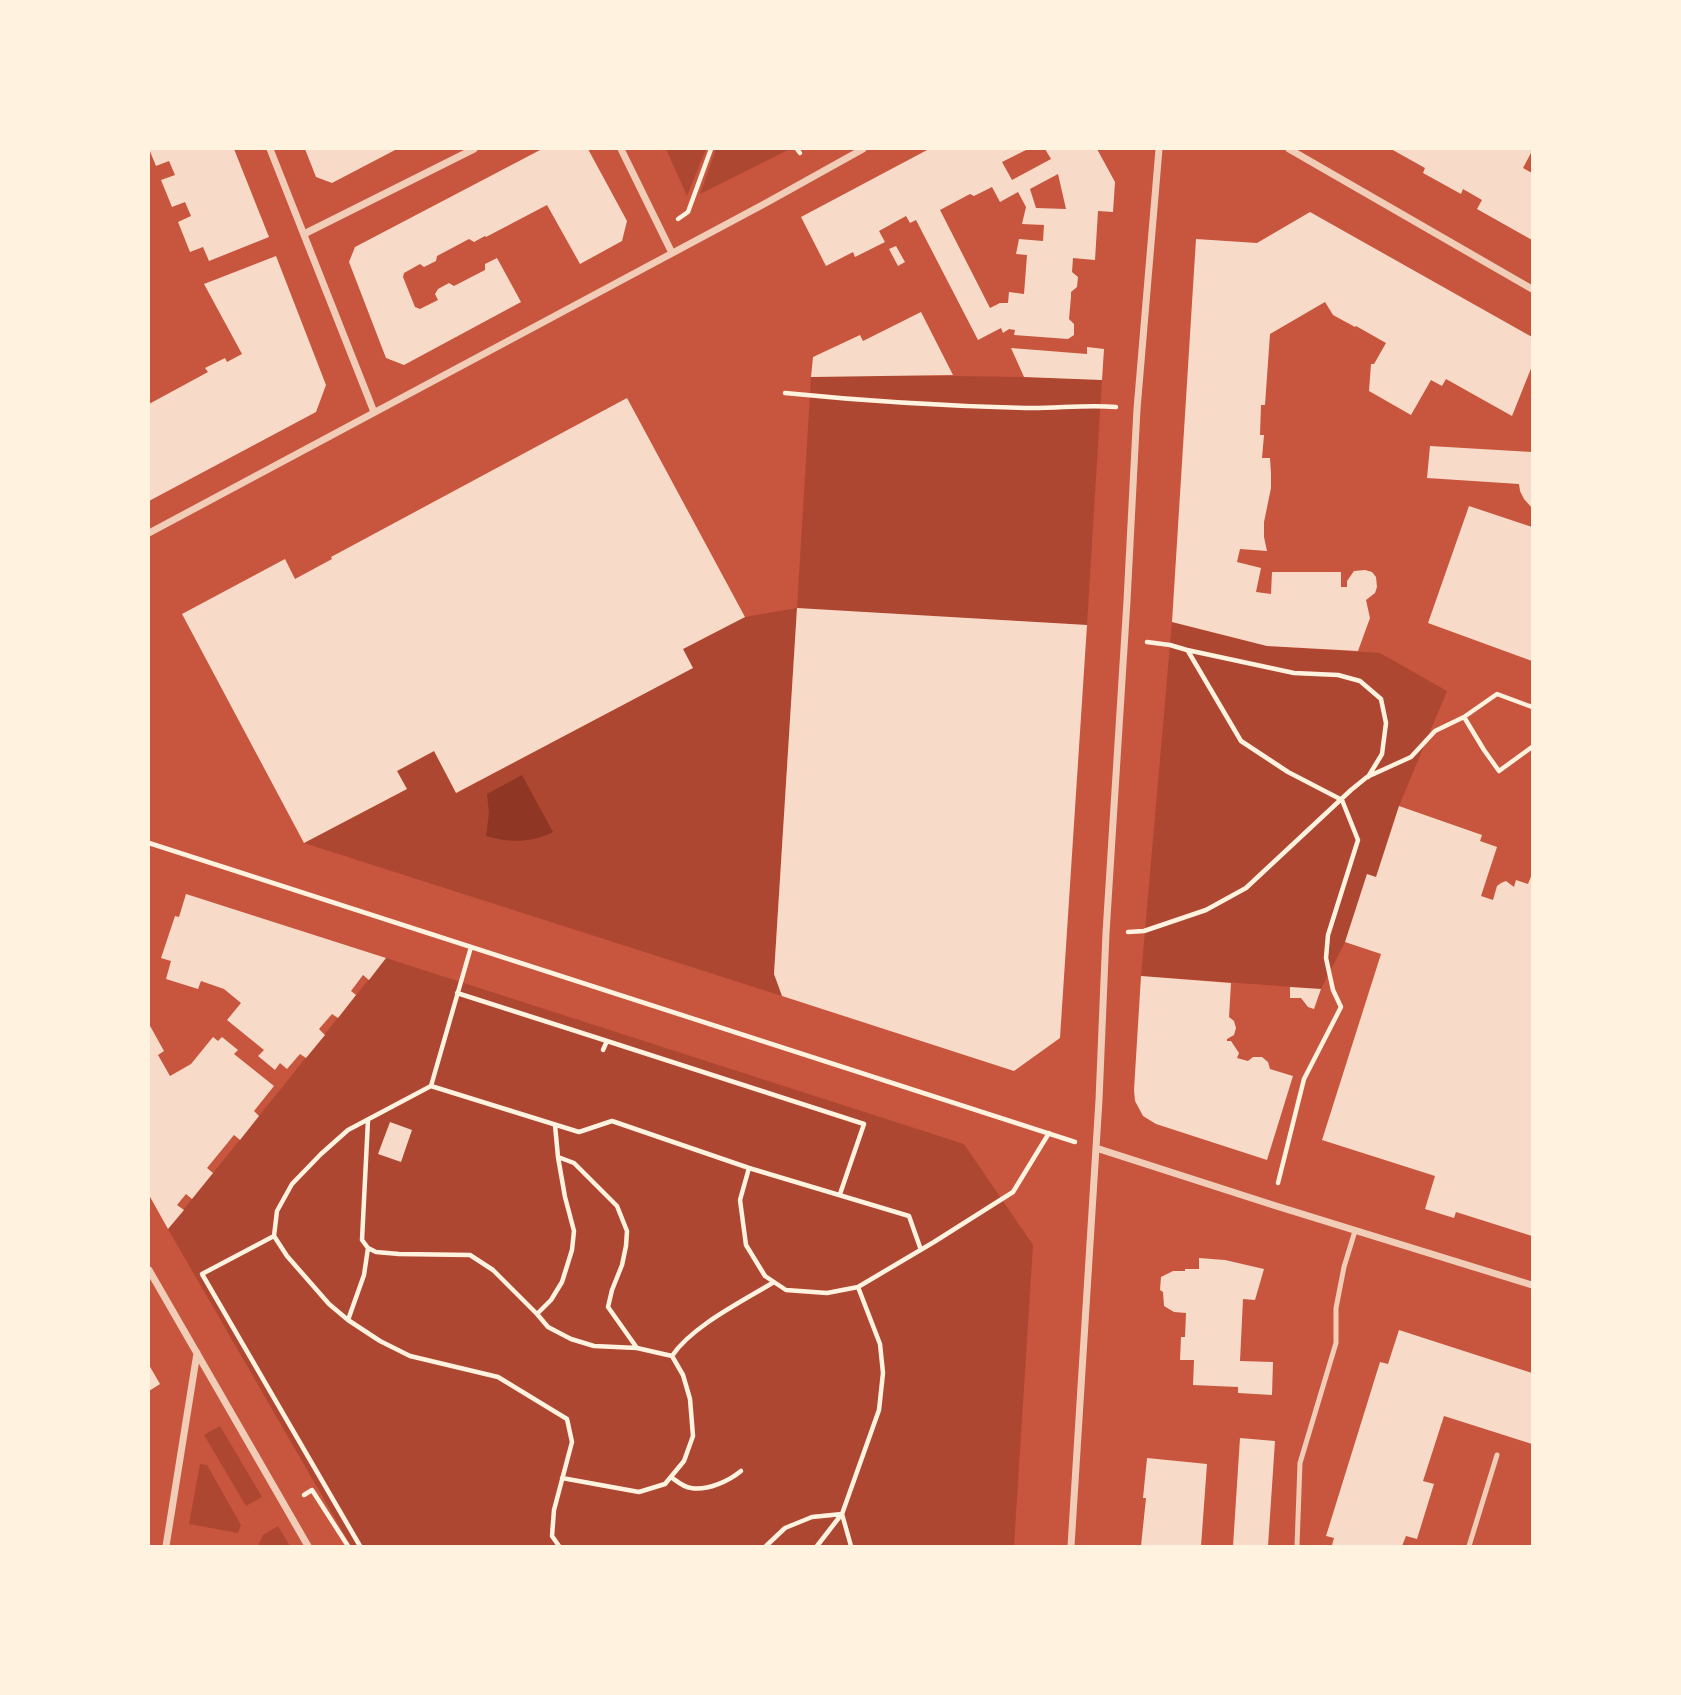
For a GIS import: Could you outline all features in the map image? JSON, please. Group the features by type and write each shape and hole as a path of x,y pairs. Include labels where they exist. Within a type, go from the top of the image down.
{"street":[{"path":"270,149 374,412"},
{"path":"304,234 474,149"},
{"path":"621,149 671,253"},
{"path":"149,533 766,203 851,151 863,149"},
{"path":"1071,1546 1138,409 1159,149"},
{"path":"1289,149 1532,289"},
{"path":"1096,1148 1532,1285"},
{"path":"149,1270 308,1546"},
{"path":"166,1546 197,1353"}],"lane":[{"path":"1297,1546 1300,1463 1336,1343 1336,1308 1355,1231"},
{"path":"1469,1546 1497,1455"}],"path":[{"path":"688,212 711,149"},
{"path":"785,393 1027,408 1100,405 1138,409"},
{"path":"1125,640 1170,645 1294,673 1338,674 1360,681 1381,699 1385,723 1382,754 1367,777"},
{"path":"1187,650 1241,741 1288,772 1342,800 1359,840 1328,934 1326,958 1340,1007 1304,1079 1273,1205"},
{"path":"1106,933 1144,931 1206,910 1246,888 1367,777 1411,757 1435,731 1497,694 1532,707"},
{"path":"1464,716 1499,771 1532,747"},
{"path":"149,843 1096,1148"},
{"path":"471,947 430,1086 348,1130 321,1154 292,1184 277,1210 274,1236 329,1304 348,1320 410,1356 498,1377 566,1419 572,1442 554,1510 552,1536 559,1546"},
{"path":"457,993 864,1124 840,1194"},
{"path":"603,1049 607,1041"},
{"path":"430,1086 579,1132 612,1121 749,1168 909,1216 921,1250"},
{"path":"368,1120 362,1240 368,1248 376,1252 399,1254 470,1255 493,1270 548,1327 571,1339 594,1346 637,1348 672,1356 683,1375 690,1399 693,1436 684,1461 665,1485 639,1492 562,1478"},
{"path":"537,1314 551,1300 562,1282 572,1250 574,1231 565,1197 555,1125"},
{"path":"749,1168 740,1200 746,1245 765,1276 786,1290 827,1293 858,1287 1013,1192 1049,1133"},
{"path":"558,1157 574,1163 617,1206 627,1231 626,1246 608,1307 637,1348"},
{"path":"274,1236 202,1274 360,1546"},
{"path":"348,1320 364,1275 368,1248"},
{"path":"672,1356 679,1345 707,1324 774,1282"},
{"path":"817,1546 842,1514 878,1410 883,1373 880,1344 858,1287"},
{"path":"671,1477 681,1485 695,1489 716,1485 741,1471"},
{"path":"285,1506 312,1490 348,1546"},
{"path":"766,1546 785,1528 812,1517 842,1514"},
{"path":"842,1514 851,1546"}],"shaded area":[{"path":"666,149 706,149 687,196"},
{"path":"716,149 790,149 700,194"},
{"path":"880,375 1102,380 1087,625 797,609 774,973 782,996 304,843 406,789 397,771 434,751 457,793 692,668 683,649 745,617 797,608 811,377"},
{"path":"1172,622 1267,646 1380,653 1447,691 1399,806 1376,877 1367,874 1345,942 1321,989 1141,976"},
{"path":"522,775 553,832 520,841 486,836 489,813 487,794"},
{"path":"386,958 964,1144 1033,1245 1014,1546 351,1546 168,1229"},
{"path":"220,1426 262,1497 246,1506 204,1435"},
{"path":"200,1464 207,1465 241,1525 238,1533 189,1524"},
{"path":"278,1526 290,1546 258,1546 263,1535"}],"building":[{"path":"149,149 234,149 269,237 209,261 203,247 190,252 178,222 191,216 185,202 172,207 161,180 175,175 169,161 156,166"},
{"path":"305,149 397,149 332,183 316,177"},
{"path":"542,149 588,149 627,221 622,241 580,264 547,205 486,237 474,242 469,239 437,256 436,261 424,267 420,264 404,273 403,277 415,307 420,309 438,300 435,294 438,289 449,283 454,286 485,270 485,264 497,258 521,302 404,365 386,358 349,262 355,247"},
{"path":"929,149 1028,149 1002,162 1012,180 1051,159 1045,149 1097,149 1115,182 1113,212 1098,211 1095,260 1073,258 1072,272 1078,277 1077,287 1071,292 1069,319 1074,324 1074,335 1068,339 1014,335 1015,330 1009,329 1003,333 1001,328 978,340 916,220 910,223 906,216 879,231 885,242 855,257 853,252 826,266 801,217","holes":["1058,174 1066,209 1036,208 1030,189","992,187 1000,202 1018,192 1026,207 1022,224 1044,225 1043,241 1019,239 1016,254 1027,255 1024,294 1009,292 1008,303 1000,303 990,308 940,210 970,194 974,196"]},
{"path":"1391,149 1529,149 1532,151 1523,168 1532,173 1532,240 1477,209 1482,200 1463,189 1461,194 1423,173 1425,168"},
{"path":"1310,212 1532,337 1532,366 1512,416 1446,379 1442,386 1431,380 1411,415 1369,391 1371,364 1374,364 1386,343 1333,315 1325,302 1270,334 1260,435 1264,435 1262,458 1270,458 1271,473 1271,488 1264,522 1267,551 1240,549 1237,562 1261,568 1256,592 1271,594 1272,572 1341,572 1341,587 1347,587 1347,581 1354,571 1372,572 1376,577 1377,587 1375,593 1366,600 1370,618 1358,651 1267,646 1172,622 1196,239 1257,243"},
{"path":"896,246 905,262 898,266 889,249"},
{"path":"276,256 326,385 316,412 149,501 149,404 208,372 205,368 225,358 227,362 242,354 204,284"},
{"path":"921,312 953,375 811,377 813,357 860,335 863,341"},
{"path":"1087,347 1104,349 1102,380 1024,377 1011,348 1087,354"},
{"path":"627,398 745,617 683,649 693,668 456,793 434,751 397,771 407,789 304,843 182,614 285,559 295,579"},
{"path":"1430,446 1532,452 1532,508 1524,499 1519,484 1427,478"},
{"path":"1469,506 1532,527 1532,661 1428,623"},
{"path":"797,608 1087,625 1060,1038 1014,1071 782,996 774,974"},
{"path":"1399,806 1482,835 1480,841 1497,847 1481,896 1493,900 1497,886 1501,883 1506,881 1514,887 1516,880 1528,884 1532,874 1532,1236 1456,1212 1454,1218 1425,1209 1435,1176 1322,1140 1381,954 1345,942 1367,874 1376,877"},
{"path":"186,894 386,958 369,980 363,975 351,991 356,995 338,1018 332,1014 319,1029 325,1035 306,1058 300,1054 287,1069 280,1063 275,1070 258,1056 264,1050 227,1020 241,1003 224,989 201,981 198,989 166,979 171,961 161,958 175,916 179,917"},
{"path":"1141,976 1231,983 1229,1017 1236,1028 1234,1035 1227,1041 1231,1041 1239,1053 1237,1058 1248,1061 1253,1057 1262,1057 1268,1062 1270,1069 1293,1076 1267,1160 1156,1124 1143,1116 1135,1101 1134,1090"},
{"path":"1290,987 1321,989 1314,1009 1308,1007 1301,998 1290,998"},
{"path":"149,1024 164,1051 158,1055 170,1076 191,1064 213,1037 218,1041 222,1037 238,1050 234,1054 274,1086 254,1111 259,1116 240,1140 234,1135 207,1168 213,1173 192,1199 186,1194 177,1205 184,1210 168,1229 149,1195"},
{"path":"390,1122 412,1130 401,1162 378,1154"},
{"path":"1199,1258 1225,1260 1264,1269 1255,1300 1243,1299 1240,1361 1273,1362 1272,1395 1238,1393 1238,1387 1193,1385 1194,1360 1180,1360 1186,1313 1174,1312 1164,1306 1163,1292 1160,1290 1161,1277 1173,1271 1199,1269"},
{"path":"1399,1330 1532,1373 1532,1444 1444,1416 1423,1481 1434,1484 1417,1539 1406,1536 1402,1546 1335,1546 1332,1545 1334,1538 1326,1536 1380,1362 1388,1364"},
{"path":"149,1365 160,1384 149,1391"},
{"path":"1240,1438 1275,1441 1268,1546 1233,1546"},
{"path":"1147,1458 1207,1464 1201,1546 1141,1546"}]}
